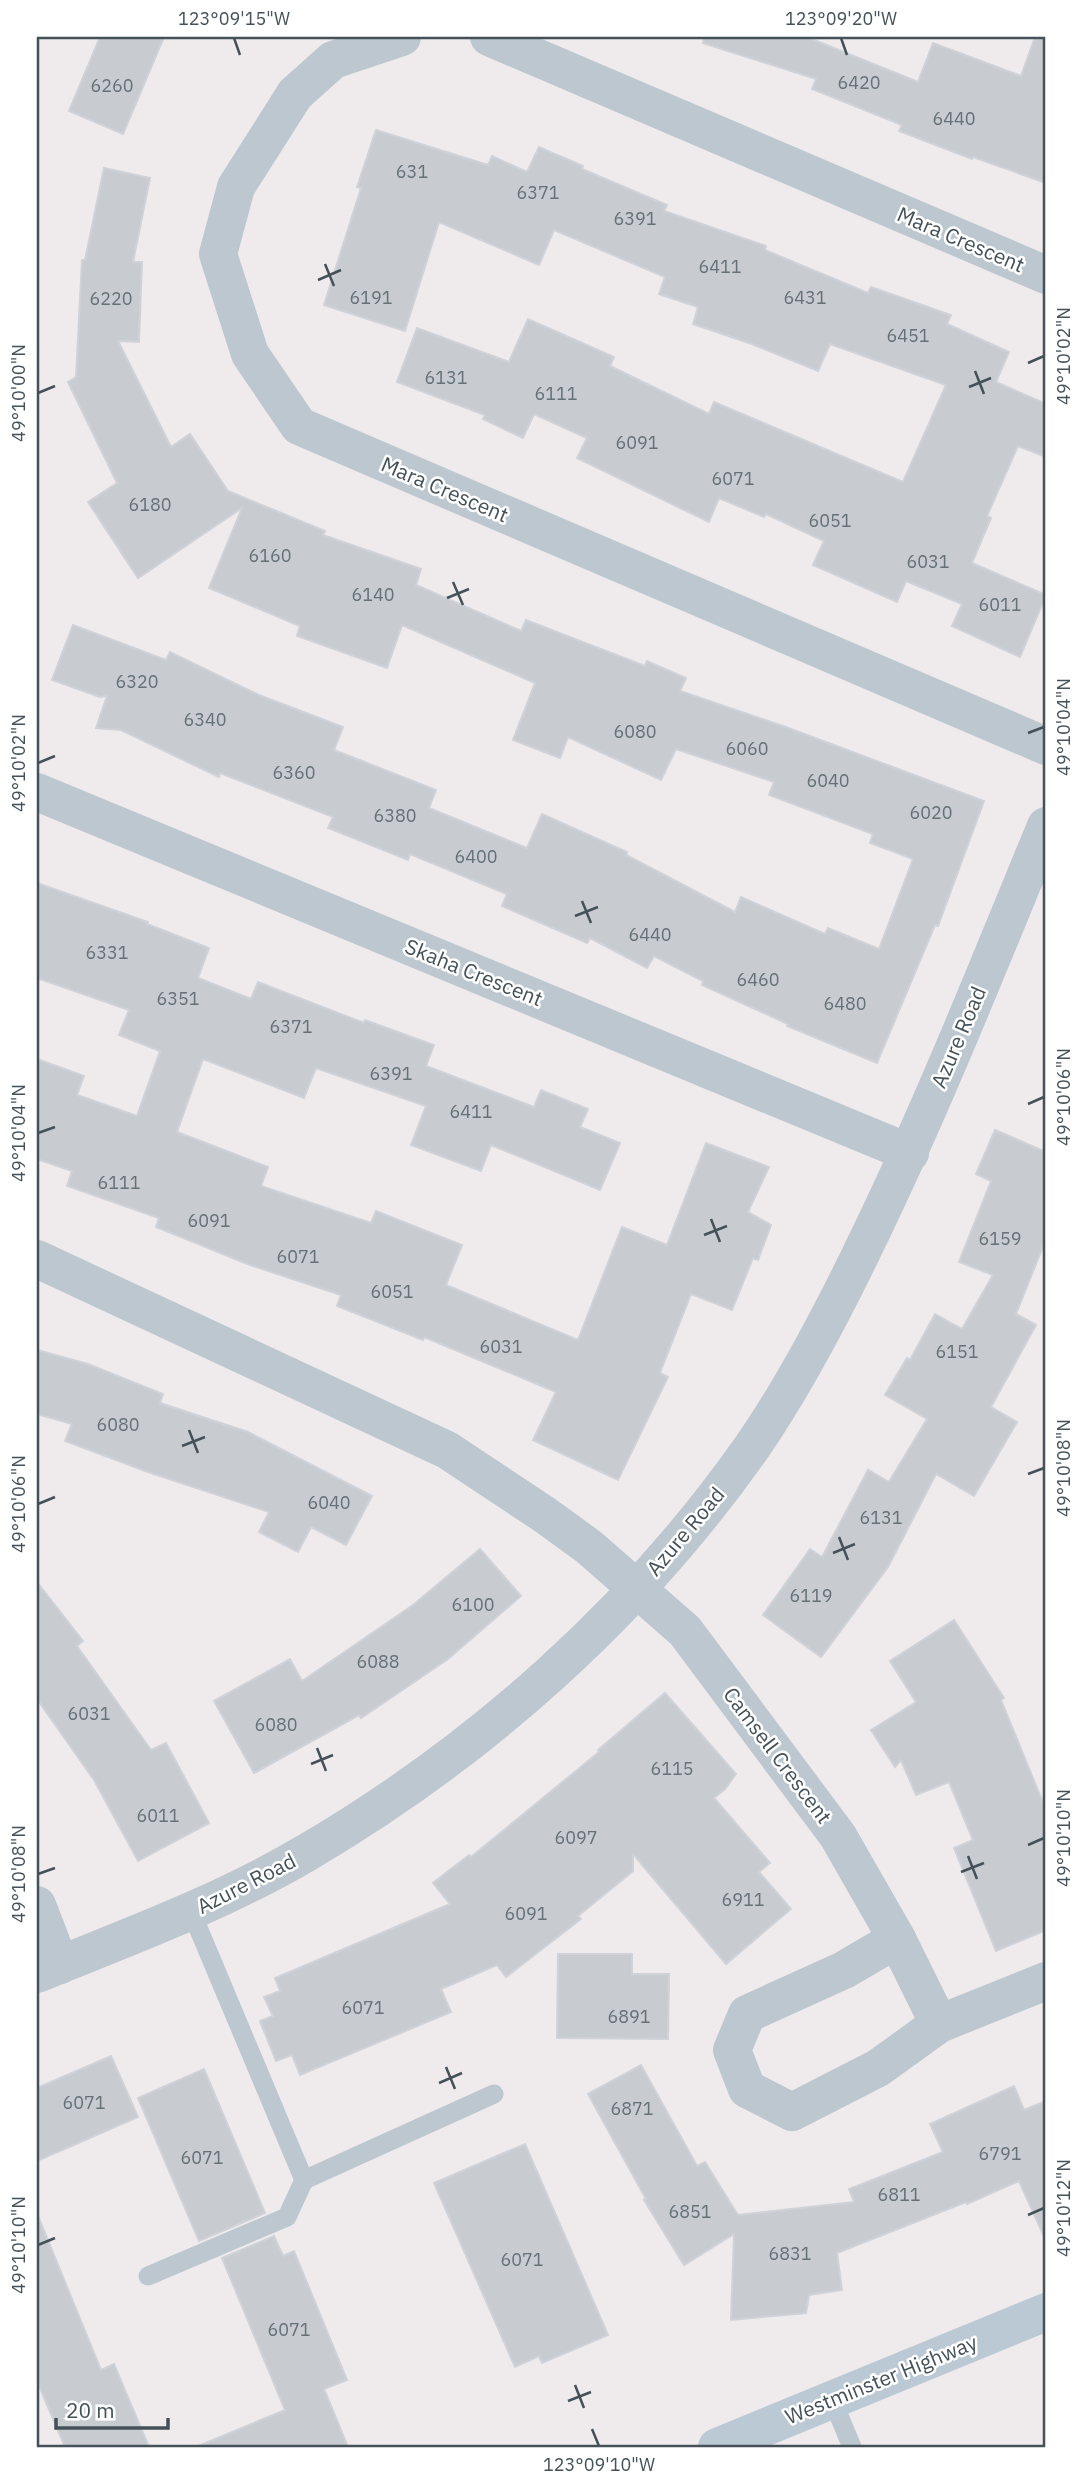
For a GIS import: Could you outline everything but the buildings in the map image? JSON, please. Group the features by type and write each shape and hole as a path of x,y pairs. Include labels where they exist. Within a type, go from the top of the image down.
{"main road":[{"name":"Westminster Highway","path":"717,2447 1046,2312"}],"street":[{"name":"Mara Crescent","path":"402,37 333,60 295,94 236,187 218,254 250,354 299,426 1046,746"},
{"name":"Mara Crescent","path":"489,37 1046,275"},
{"name":"Skaha Crescent","path":"37,792 910,1153"},
{"name":"Azure Road","path":"49,1970 191,1911 304,1854 382,1806 495,1722 567,1659 678,1545 753,1445 830,1318 910,1153 1046,826"},
{"path":"37,1259 447,1450 589,1547 636,1588"},
{"name":"Camsell Crescent","path":"636,1588 685,1631 838,1836 897,1938 939,2024"},
{"path":"37,1905 49,1970"},
{"path":"897,1938 844,1970 747,2014 732,2050 747,2089 792,2112 878,2068 939,2024 1046,1981"}],"lane":[{"path":"191,1911 304,2180"},
{"path":"148,2276 287,2217 304,2180 494,2094"},
{"path":"832,2399 852,2447"}]}
